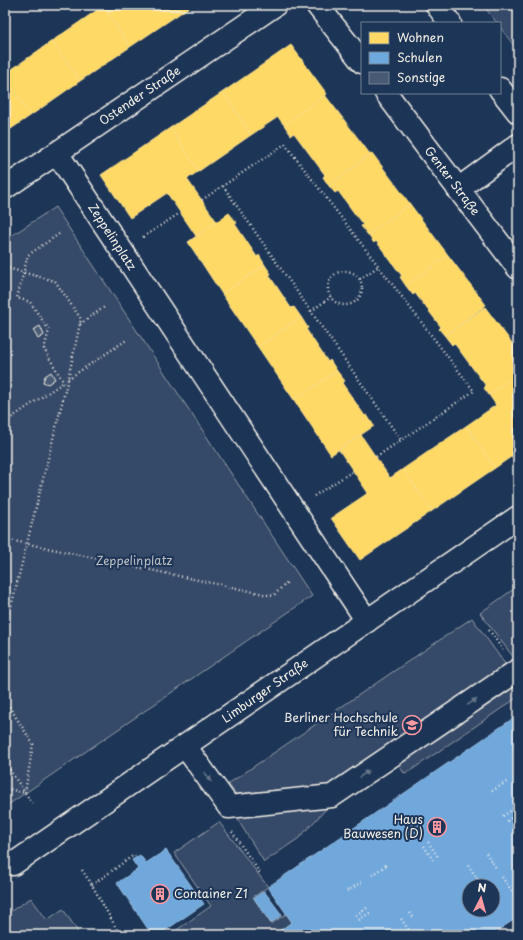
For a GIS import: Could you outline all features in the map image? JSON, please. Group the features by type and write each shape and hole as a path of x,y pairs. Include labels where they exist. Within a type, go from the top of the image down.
{"street":[{"name":"Ostender Straße","path":"5,188 275,5"},
{"path":"317,5 361,61"},
{"path":"437,5 449,22"},
{"path":"501,90 518,112"},
{"name":"Genter Straße","path":"387,94 518,268"},
{"path":"458,189 518,145"},
{"name":"Zeppelinplatz","path":"57,153 367,621"},
{"name":"Limburger Straße","path":"13,864 518,517"},
{"path":"186,746 229,807 332,796 518,670"}],"path":[{"path":"202,200 285,144 474,391 376,457"},
{"path":"223,186 402,440"},
{"path":"138,241 180,213"},
{"path":"60,234 28,256 17,298 30,302 48,330 44,349 64,383"},
{"path":"360,279 379,266"},
{"path":"5,269 55,282 81,319 68,379 5,631"},
{"path":"341,271 352,271 360,279 362,290 357,300 352,304 340,304 331,297 328,287 329,281 336,273 341,271"},
{"path":"311,311 331,297"},
{"path":"79,324 106,306"},
{"path":"5,422 128,339"},
{"path":"310,499 353,471"},
{"path":"5,539 273,596 288,581"},
{"path":"5,700 33,744 25,793"},
{"path":"5,763 32,803"},
{"path":"492,791 508,781"},
{"path":"5,788 25,793"},
{"path":"503,816 516,807"},
{"path":"507,821 518,813"},
{"path":"228,825 260,873"},
{"path":"428,842 438,857"},
{"path":"424,846 433,860"},
{"path":"486,852 496,868"},
{"path":"92,885 134,855 136,857"},
{"path":"372,874 386,865"},
{"path":"468,865 477,878"},
{"path":"82,870 120,935"},
{"path":"502,877 516,897"},
{"path":"347,891 362,882"},
{"path":"356,915 368,907"},
{"path":"359,920 371,912"},
{"path":"410,913 413,917"},
{"path":"401,919 410,932"}],"green space":[{"path":"483,5 518,5 518,51 501,28 501,22 496,22"},
{"name":"Zeppelinplatz","path":"55,207 312,596 5,807 5,240"},
{"path":"518,586 518,656 514,658 480,613"},
{"path":"472,618 505,664 331,785 236,794 228,784"},
{"path":"518,686 518,697 410,771 404,773 400,767 403,760 513,687"},
{"path":"327,808 299,838 264,862 233,812"},
{"path":"219,822 268,887 253,897 271,924 286,914 292,922 274,935 171,934 211,906 174,853"},
{"path":"31,898 47,920 63,909 80,935 5,935 5,915"}],"building: Wohnen":[{"path":"173,5 179,14 130,47 103,6"},
{"path":"173,5 192,5 179,14"},
{"path":"103,6 130,47 80,81 52,41"},
{"path":"52,41 80,81 30,116 5,78 5,74"},
{"path":"291,45 327,94 284,125 278,117 251,135 223,92"},
{"path":"5,78 30,116 5,133"},
{"path":"223,92 251,135 199,171 170,128"},
{"path":"325,95 370,154 329,186 323,177 325,175 294,133 291,135 284,125"},
{"path":"170,128 199,171 187,179 217,222 196,236 167,193 130,218 101,175"},
{"path":"372,153 410,204 368,235 361,226 363,225 338,191 335,193 329,186"},
{"path":"410,204 448,255 406,286 400,277 402,276 376,241 374,243 368,235"},
{"path":"229,213 237,223 235,224 257,257 259,255 265,265 222,294 188,242"},
{"path":"448,255 486,305 445,336 439,329 441,327 415,293 413,295 406,286"},
{"path":"265,265 271,274 269,275 291,308 294,307 301,317 258,347 222,294"},
{"path":"485,307 518,351 518,374 489,395 484,388 486,386 454,343 452,345 445,336"},
{"path":"301,317 308,328 306,329 328,362 330,360 337,371 294,400 258,347"},
{"path":"337,371 345,381 342,383 365,416 367,415 374,426 331,455 294,400"},
{"path":"518,374 518,452 495,468 466,426 496,405 489,395"},
{"path":"466,426 495,468 432,511 403,469"},
{"path":"361,435 390,478 403,469 432,511 360,560 331,518 368,493 339,450"}],"building: Schulen":[{"name":"Haus Bauwesen (D)","path":"518,715 518,917 491,935 274,935 292,922 268,887"},
{"name":"Container Z1","path":"166,850 204,904 163,932 164,935 152,935 117,883 138,869 132,860 140,855 146,863"},
{"path":"264,891 282,915 271,923 254,898"}],"building: Sonstige":[{"path":"40,326 44,335 38,339 33,330"},
{"path":"51,372 55,379 48,384 43,382 45,376"}],"place":[{"name":"Berliner Hochschule für Technik","path":"412,725"},
{"name":"Haus Bauwesen (D)","path":"437,827"},
{"name":"Container Z1","path":"160,894"}]}
